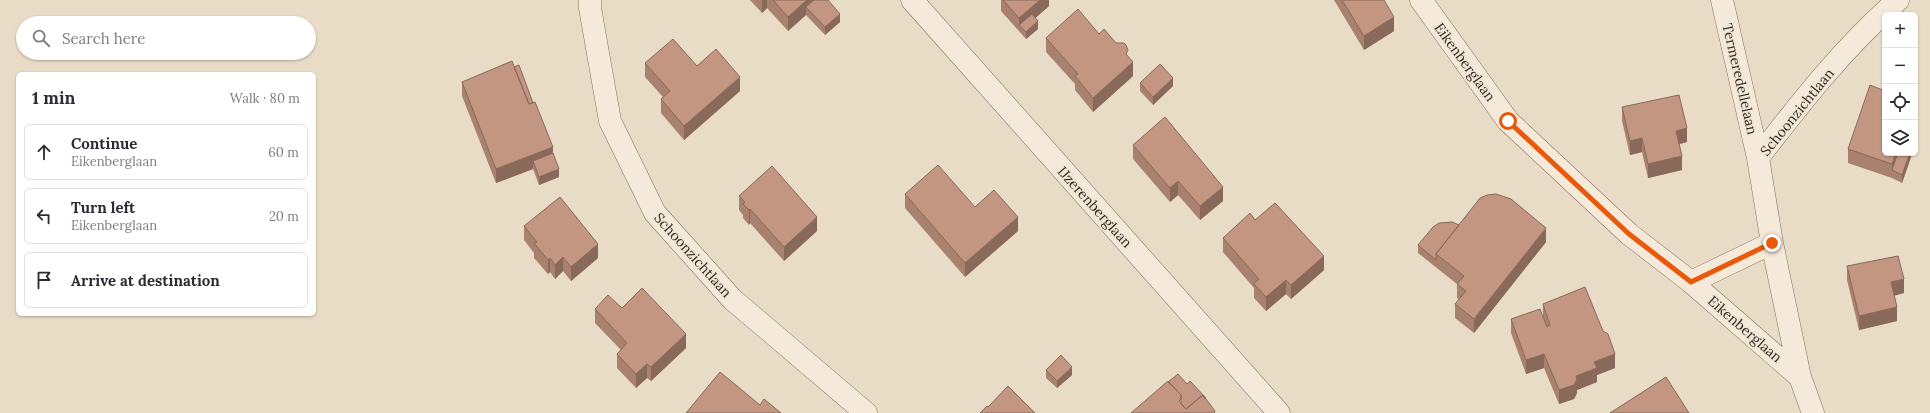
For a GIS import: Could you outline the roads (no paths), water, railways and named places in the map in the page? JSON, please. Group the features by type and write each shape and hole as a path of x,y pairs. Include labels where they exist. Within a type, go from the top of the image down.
{"street":[{"name":"Schoonzichtlaan","path":"590,0 590,8 610,121 655,214 732,299 866,413"},
{"name":"IJzerenberglaan","path":"912,0 1279,413"},
{"name":"Eikenberglaan","path":"1421,0 1508,121 1629,234 1691,282 1800,377"},
{"name":"Termeredellelaan","path":"1722,0 1758,158"},
{"name":"Schoonzichtlaan","path":"1813,413 1800,377 1772,243 1758,158 1803,101 1878,17 1898,0"},
{"name":"Eikenberglaan","path":"1691,282 1772,243"}]}
